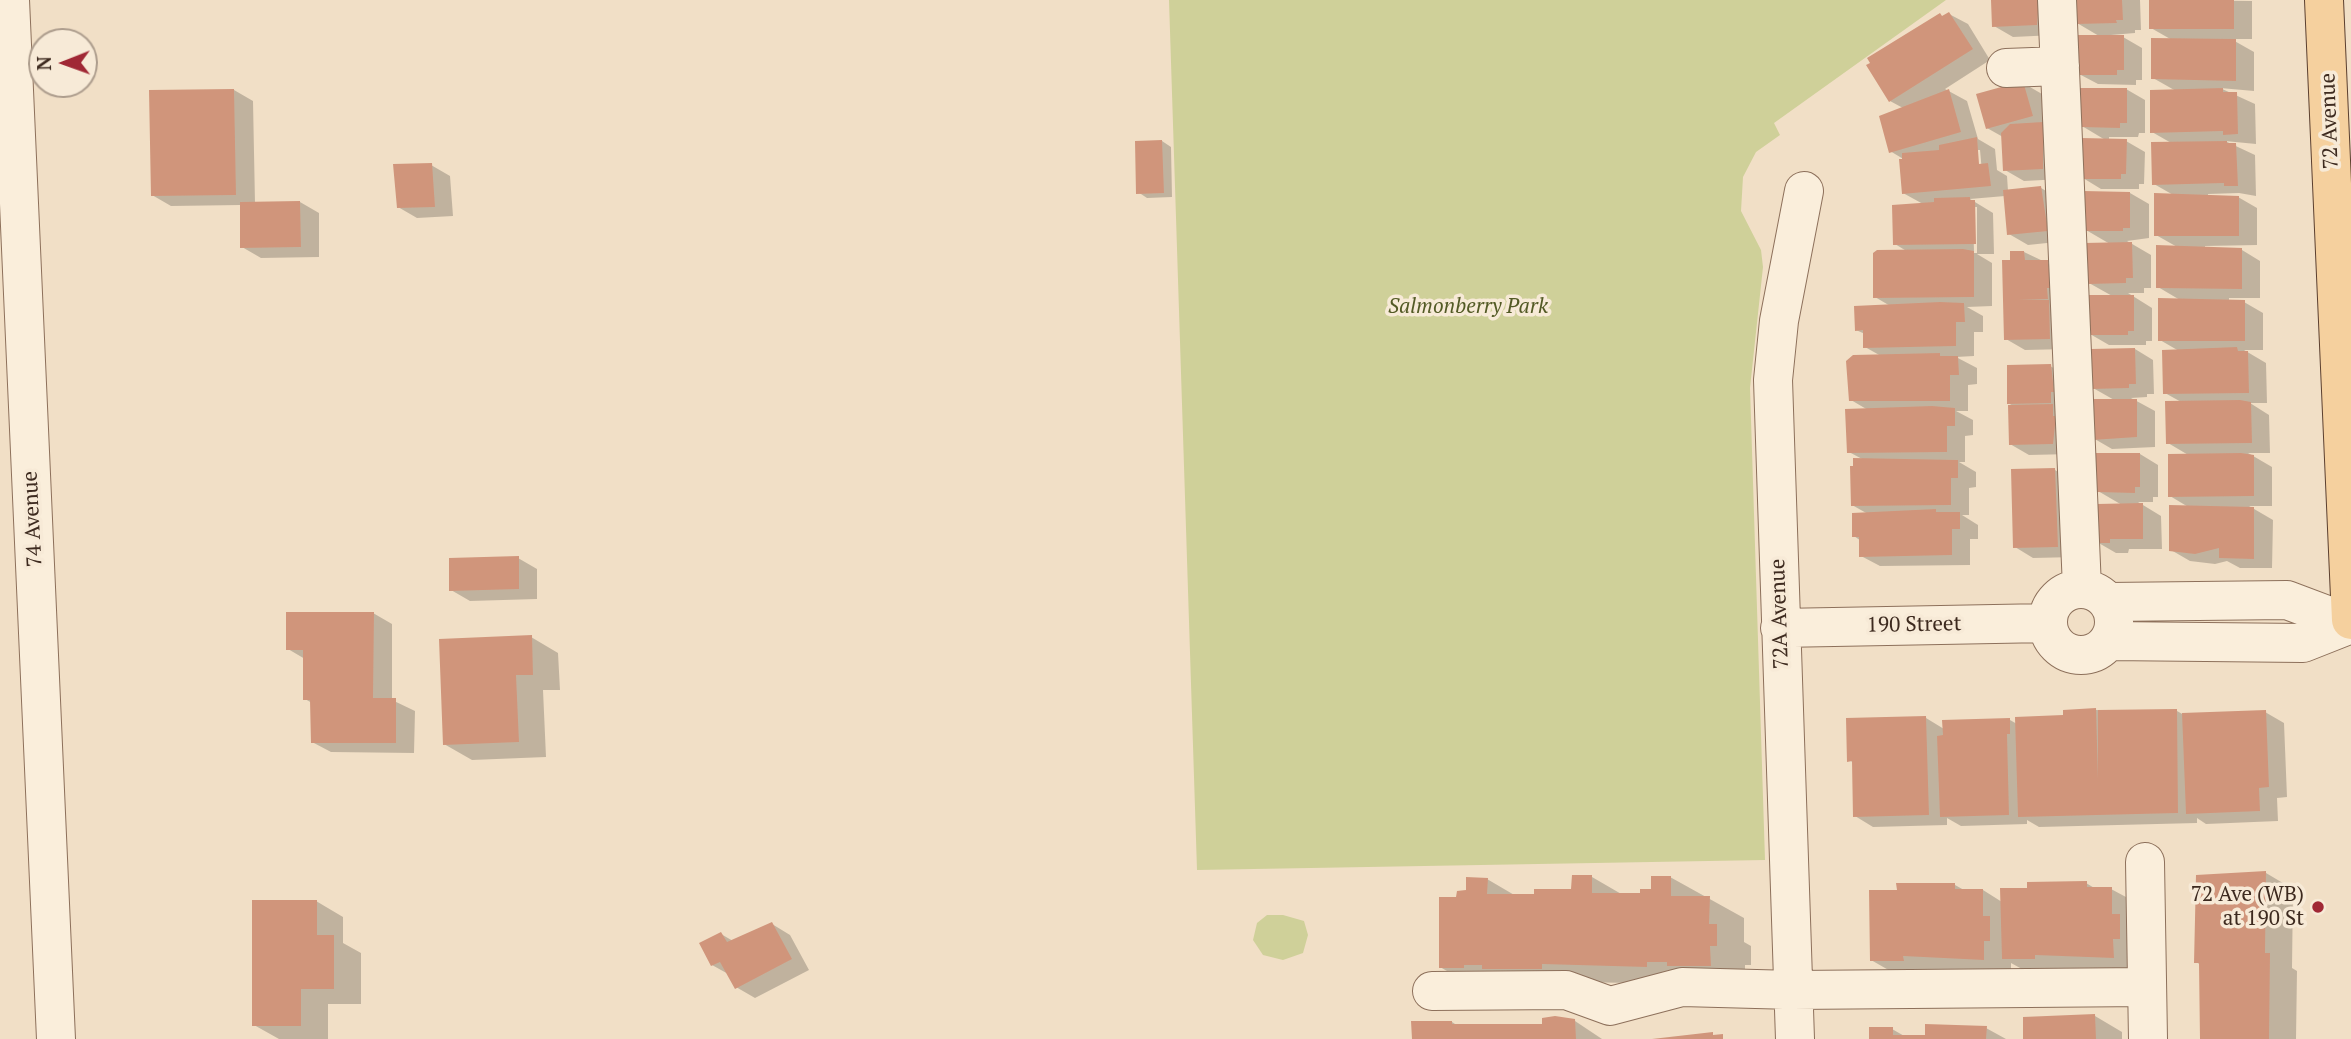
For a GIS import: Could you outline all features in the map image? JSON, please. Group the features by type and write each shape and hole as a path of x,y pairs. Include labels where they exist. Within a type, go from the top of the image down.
{"main road":[{"name":"72 Avenue","path":"2324,0 2351,620"}],"street":[{"name":"74 Avenue","path":"10,0 56,1039"},
{"path":"2057,0 2095,595 2115,622 2109,641"},
{"path":"2006,68 2060,66"},
{"name":"72A Avenue","path":"1795,1039 1773,380 1779,321 1804,191"},
{"path":"2073,589 2095,595 2287,600 2351,624 2304,643 2109,641 2092,653 2071,654 2054,642 2048,623 2052,605 2057,598 2073,589"},
{"name":"190 Street","path":"1780,628 2048,623"},
{"path":"2145,862 2148,1039"},
{"path":"1432,991 1566,990 1610,1023 1682,987 1793,990 2146,987"}],"green space":[{"name":"Salmonberry Park","path":"1169,0 1946,0 1774,123 1780,135 1756,152 1743,177 1741,211 1761,250 1763,267 1750,388 1765,860 1197,870"},
{"path":"1267,915 1283,915 1304,921 1308,935 1303,953 1283,960 1263,955 1253,940 1257,923"}],"building":[{"path":"1991,0 2039,0 2037,25 1992,27"},
{"path":"2073,0 2122,0 2123,20 2116,20 2117,23 2076,24"},
{"path":"2149,0 2234,0 2234,29 2149,29"},
{"path":"1949,12 1973,49 1889,102 1866,65 1870,63 1867,58 1940,13 1942,16"},
{"path":"2078,35 2124,35 2124,70 2117,70 2117,75 2077,75"},
{"path":"2151,38 2236,39 2236,81 2151,79"},
{"path":"2023,81 2033,116 1986,129 1976,94"},
{"path":"2080,88 2127,88 2127,123 2120,123 2120,128 2081,127"},
{"path":"2223,88 2223,92 2237,92 2238,134 2223,135 2223,131 2150,133 2150,90"},
{"path":"234,89 236,195 151,196 149,90"},
{"path":"1949,89 1961,132 1889,153 1879,116"},
{"path":"2043,122 2043,169 2003,171 2001,133 2010,124"},
{"path":"1977,137 1979,164 1988,163 1991,186 1902,194 1899,159 1902,159 1902,153 1939,150 1939,145"},
{"path":"2081,138 2127,139 2126,174 2121,174 2121,179 2081,179"},
{"path":"1162,140 1164,193 1136,194 1135,141"},
{"path":"2151,142 2236,143 2238,186 2224,186 2224,183 2152,185"},
{"path":"432,163 435,207 397,208 393,164"},
{"path":"2041,186 2048,231 2007,235 2003,190"},
{"path":"2083,191 2130,192 2130,228 2123,228 2123,231 2084,231"},
{"path":"2154,193 2239,196 2239,236 2154,236"},
{"path":"1970,197 1970,200 1975,200 1976,244 1893,245 1892,205 1934,202 1934,198"},
{"path":"300,201 301,247 240,248 240,202"},
{"path":"2132,242 2133,278 2126,278 2126,283 2088,284 2084,243"},
{"path":"2156,245 2242,248 2242,289 2156,288"},
{"path":"1877,250 1974,251 1974,297 1873,298 1873,253"},
{"path":"2010,251 2024,251 2025,260 2048,260 2051,288 2047,288 2048,299 2019,300 2049,300 2050,339 2004,340 2002,260 2010,260"},
{"path":"2088,295 2134,295 2134,331 2128,331 2128,335 2089,335"},
{"path":"2158,298 2245,300 2245,341 2158,341"},
{"path":"1964,303 1965,322 1956,322 1956,346 1863,348 1863,330 1855,331 1854,306"},
{"path":"2237,347 2238,351 2248,351 2249,393 2163,394 2162,350"},
{"path":"2135,348 2136,384 2129,384 2129,388 2091,389 2091,349"},
{"path":"1940,353 1940,356 1958,356 1959,375 1950,375 1950,401 1849,401 1846,361 1853,355"},
{"path":"2051,364 2054,392 2051,392 2051,403 2007,404 2007,365"},
{"path":"2092,399 2137,399 2137,437 2092,440"},
{"path":"2165,401 2251,402 2252,443 2166,444"},
{"path":"2053,404 2053,416 2056,416 2053,444 2009,445 2008,405"},
{"path":"1932,406 1955,408 1955,426 1947,426 1947,452 1847,453 1845,409"},
{"path":"2093,453 2140,453 2140,487 2135,487 2135,493 2097,492"},
{"path":"2168,454 2254,455 2254,496 2168,497"},
{"path":"1853,458 1958,460 1958,478 1951,478 1951,505 1851,506 1850,466 1853,466"},
{"path":"2055,468 2058,547 2013,548 2011,469"},
{"path":"2143,503 2143,539 2110,539 2110,543 2095,543 2097,504"},
{"path":"2169,505 2254,507 2254,559 2219,558 2219,548 2195,554 2169,551"},
{"path":"1936,509 1936,512 1960,512 1960,529 1952,529 1952,555 1859,557 1859,537 1852,537 1852,513"},
{"path":"519,556 519,589 449,591 449,558"},
{"path":"286,612 374,612 373,698 396,698 396,743 311,743 310,700 303,700 303,650 286,650"},
{"path":"532,635 533,675 516,675 519,742 443,745 439,639"},
{"path":"2096,708 2098,779 2098,710 2177,709 2178,813 2018,817 2015,717 2063,715 2063,710"},
{"path":"2266,710 2269,787 2259,788 2260,811 2186,814 2182,713"},
{"path":"1926,716 1929,815 1853,817 1852,761 1847,762 1846,718"},
{"path":"2010,718 2010,734 2007,734 2009,815 1940,817 1937,736 1943,735 1942,720"},
{"path":"2266,871 2265,953 2270,953 2269,1039 2200,1039 2199,963 2194,963 2196,875"},
{"path":"1572,875 1592,875 1592,893 1640,893 1640,889 1651,889 1651,876 1671,876 1671,896 1710,896 1709,924 1717,924 1717,946 1710,946 1711,966 1667,966 1667,962 1647,962 1647,967 1542,964 1542,969 1482,969 1482,965 1439,968 1439,897 1456,897 1457,891 1466,890 1466,877 1488,878 1487,894 1534,894 1534,889 1571,889"},
{"path":"2087,881 2087,887 2112,887 2112,914 2120,914 2120,939 2113,939 2114,958 2035,955 2035,959 2002,959 2000,888 2027,888 2027,882"},
{"path":"1896,883 1955,883 1955,889 1983,889 1983,916 1990,916 1990,941 1984,941 1984,960 1903,956 1904,961 1870,961 1869,890 1897,890"},
{"path":"252,900 317,900 317,935 334,935 334,989 301,989 301,1026 252,1026"},
{"path":"772,922 792,959 735,989 720,962 711,966 699,943 721,932 727,942"},
{"path":"2095,1014 2096,1039 2023,1039 2023,1017"},
{"path":"1555,1016 1575,1019 1576,1039 1412,1039 1411,1021 1542,1024 1542,1018"},
{"path":"1925,1024 1987,1026 1986,1039 1869,1039 1869,1027 1893,1027 1893,1035 1925,1035"},
{"path":"1713,1032 1713,1035 1723,1034 1723,1039 1652,1039"}],"place":[{"name":"72 Ave (WB) at 190 St","path":"2318,907"}]}
